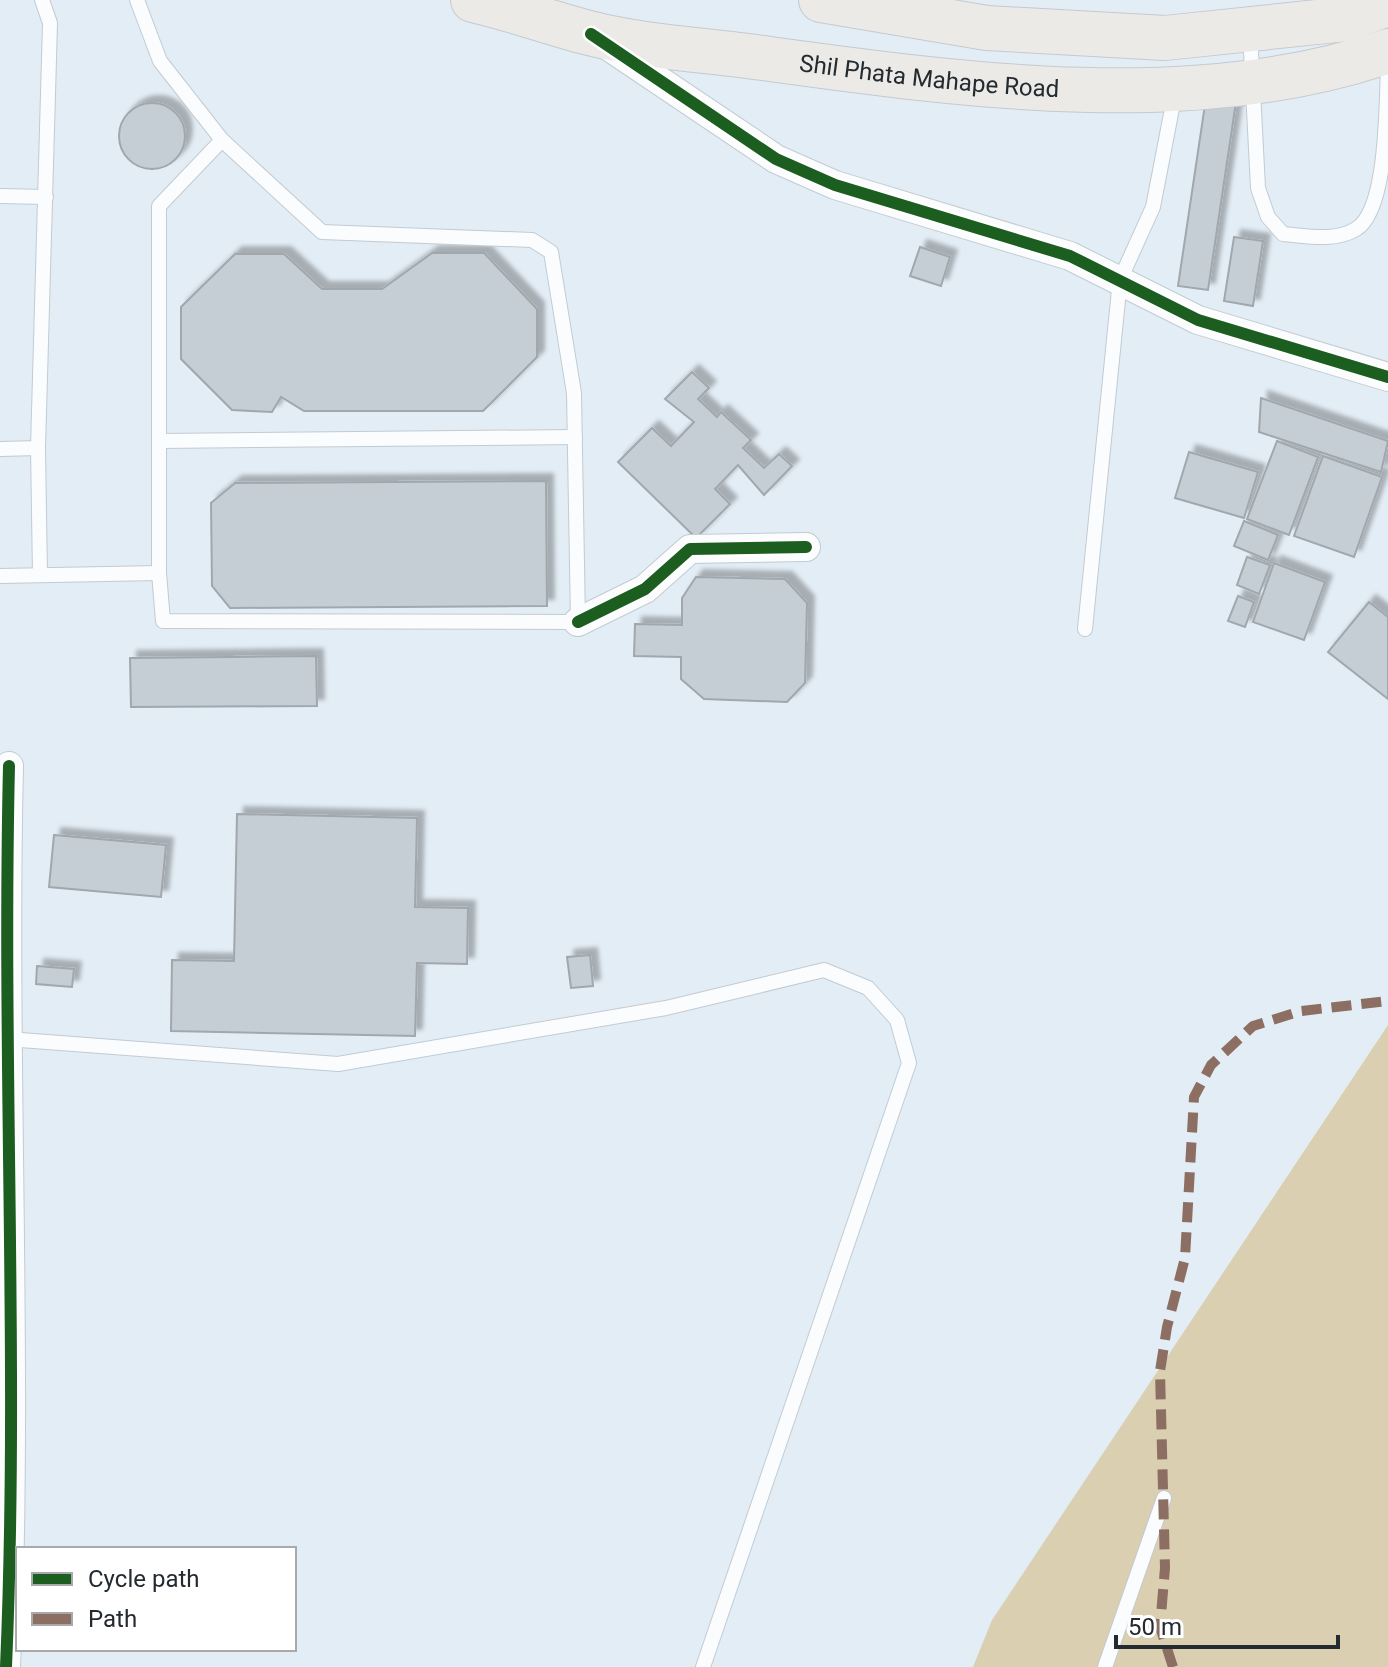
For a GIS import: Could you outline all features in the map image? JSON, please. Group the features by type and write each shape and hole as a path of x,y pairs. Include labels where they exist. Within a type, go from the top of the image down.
{"main road":[{"name":"Shil Phata Mahape Road","path":"473,0 509,6 591,34 905,78 1146,92 1252,83 1360,61 1386,26 1346,19 1165,38 987,28 821,0"}],"street":[{"path":"591,34 776,159 835,185 1070,256 1198,320 1388,377"},
{"path":"578,622 645,589 690,549 806,547"},
{"path":"6,1667 11,1537 7,1039 2,933 9,766"}],"lane":[{"path":"40,575 38,448 50,23 42,0"},
{"path":"137,0 160,61 222,140 322,232 532,240 551,252 574,393 578,622 163,621 159,573 159,206 222,140"},
{"path":"1250,29 1258,188 1268,217 1283,234 1330,238 1358,229 1373,206 1384,154 1388,69"},
{"path":"1085,629 1120,280 1153,207 1175,89"},
{"path":"0,196 46,197"},
{"path":"159,441 575,437"},
{"path":"0,449 38,448"},
{"path":"0,576 159,573"},
{"path":"7,1039 338,1064 666,1008 824,970 868,988 897,1020 909,1063 703,1667"},
{"path":"1105,1667 1164,1498"}],"shaded area":[{"path":"1388,1025 1388,1667 973,1667 992,1620"}],"building":[{"path":"1207,91 1237,95 1208,290 1178,286"},
{"path":"152,103 165,106 175,113 182,123 185,136 182,149 175,159 165,166 152,169 139,166 129,159 122,149 119,136 122,123 129,113 139,106"},
{"path":"1234,237 1263,241 1253,306 1224,301"},
{"path":"920,247 950,257 941,286 910,276"},
{"path":"432,253 484,253 537,309 537,357 483,411 304,411 281,397 272,412 232,410 181,359 181,307 235,254 284,254 322,289 382,289"},
{"path":"692,372 709,388 698,399 717,417 721,412 751,440 743,448 764,468 779,454 792,466 764,495 738,465 715,489 730,504 696,538 618,462 652,428 671,446 694,422 665,399"},
{"path":"1261,398 1388,441 1381,472 1259,432"},
{"path":"1277,441 1318,457 1289,535 1247,519"},
{"path":"1189,452 1258,472 1244,518 1175,498"},
{"path":"1323,456 1382,477 1354,557 1294,536"},
{"path":"546,481 547,606 230,608 212,586 211,503 235,483"},
{"path":"1244,521 1278,535 1268,560 1234,546"},
{"path":"1247,557 1270,565 1259,594 1237,585"},
{"path":"1274,563 1325,582 1304,640 1253,622"},
{"path":"696,577 785,579 807,603 805,683 787,702 704,699 681,679 681,657 634,656 635,624 682,625 682,598"},
{"path":"1238,596 1254,602 1245,627 1228,621"},
{"path":"1369,602 1388,617 1388,699 1328,652"},
{"path":"316,656 317,706 131,707 130,658"},
{"path":"237,814 417,818 415,907 468,908 467,964 417,963 415,1036 171,1031 172,960 234,961"},
{"path":"54,835 166,845 161,897 49,887"},
{"path":"590,955 593,986 571,988 567,957"},
{"path":"37,966 74,969 72,987 36,984"}],"marked path":[{"path":"1173,1667 1160,1627 1165,1568 1160,1371 1167,1327 1185,1258 1194,1097 1211,1065 1253,1026 1301,1011 1388,1001"}],"cycle path":[{"path":"591,34 776,159 835,185 1070,256 1198,320 1388,377"},
{"path":"578,622 645,589 690,549 806,547"},
{"path":"6,1667 11,1442 7,991 9,766"}]}
